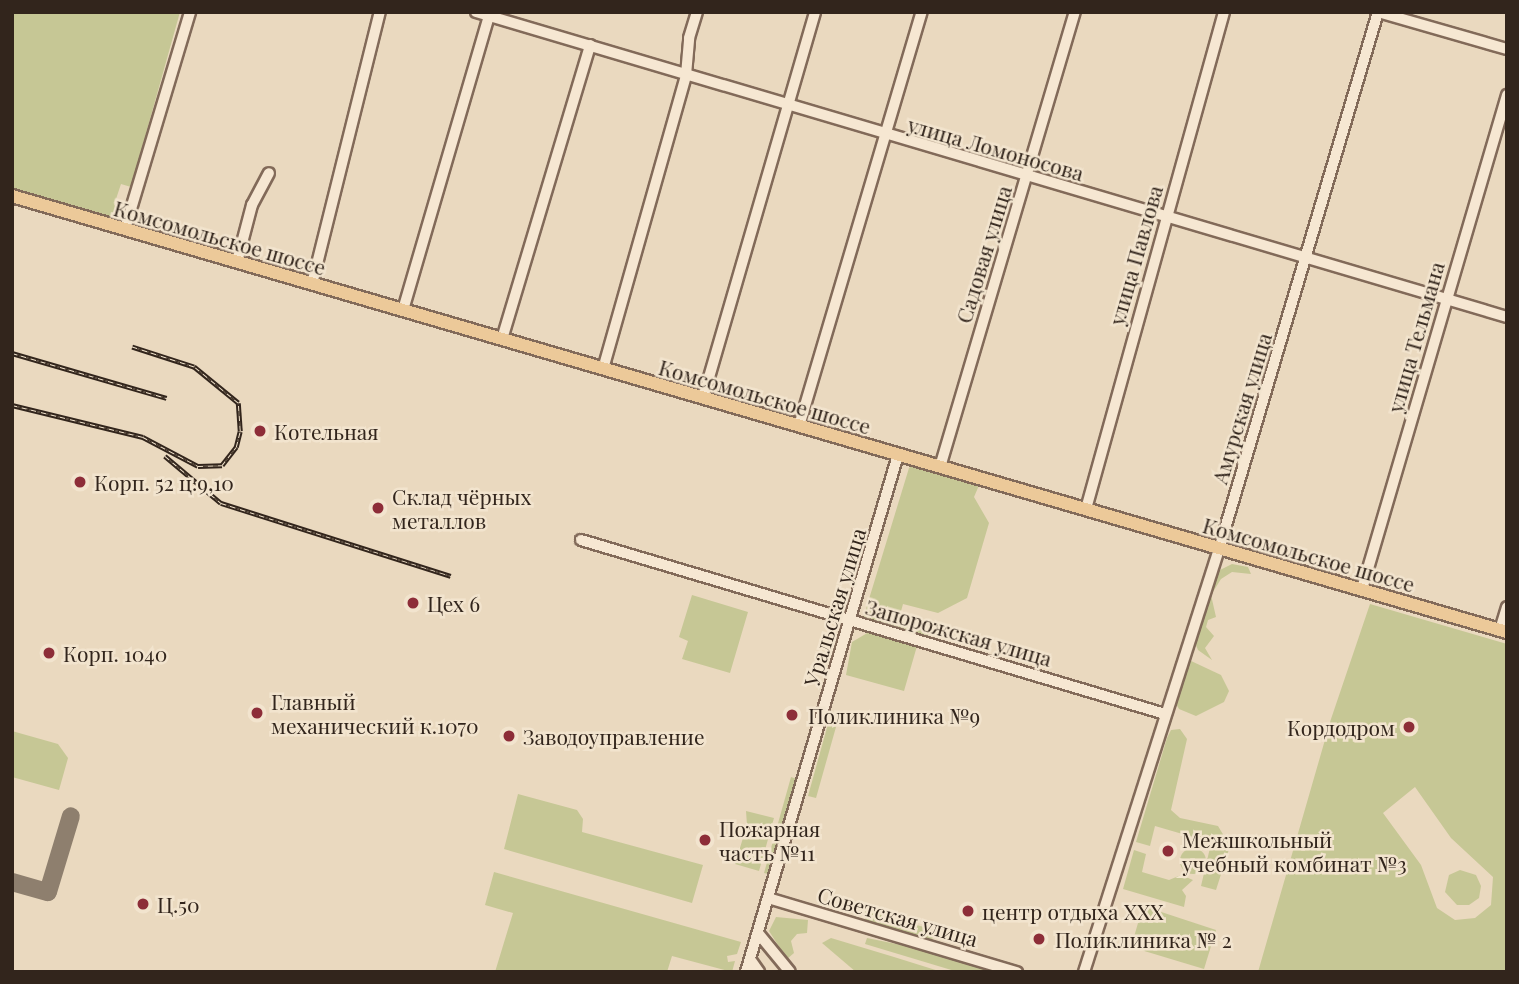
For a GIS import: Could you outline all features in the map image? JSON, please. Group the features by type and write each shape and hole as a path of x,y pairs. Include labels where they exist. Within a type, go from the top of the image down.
{"main road":[{"name":"Комсомольское шоссе","path":"12,196 1503,631"}],"street":[{"path":"125,229 190,12"},
{"path":"312,284 380,12"},
{"name":"улица Ломоносова","path":"476,12 886,136 1507,317"},
{"path":"603,369 686,75 689,37 697,12"},
{"path":"703,398 790,107 815,12"},
{"path":"799,426 922,12"},
{"name":"Садовая улица","path":"940,467 1075,12"},
{"name":"улица Павлова","path":"1086,509 1224,12"},
{"path":"1378,12 1507,48"},
{"name":"Амурская улица","path":"1084,972 1307,258 1378,12"},
{"path":"403,310 489,14"},
{"path":"502,339 590,45"},
{"name":"улица Тельмана","path":"1362,590 1507,95"},
{"path":"237,262 251,205 269,173"},
{"name":"Уральская улица","path":"746,972 898,455"},
{"name":"Запорожская улица","path":"581,540 1165,714"},
{"path":"1503,631 1507,607"},
{"name":"Советская улица","path":"768,898 1017,972"},
{"path":"758,933 790,972"},
{"path":"750,959 760,972"}],"green space":[{"path":"12,12 180,12 131,187 121,184 114,205 126,213 120,221 12,192"},
{"path":"916,463 980,483 974,497 989,523 967,598 938,613 903,604 898,622 930,631 927,640 862,622 909,468"},
{"path":"1232,564 1248,567 1251,574 1232,572 1221,579 1211,595 1216,617 1208,620 1206,627 1214,636 1205,648 1212,660 1198,650 1193,638 1212,574"},
{"path":"692,595 748,612 730,673 682,659 688,641 679,637"},
{"path":"1370,604 1507,644 1507,972 1258,972 1331,719","holes":["1415,787 1451,838 1493,877 1491,905 1475,918 1455,920 1437,908 1421,865 1383,813"]},
{"path":"869,632 917,646 904,691 846,675 852,642"},
{"path":"1189,660 1221,675 1229,691 1224,702 1196,716 1179,709 1175,702 1184,663"},
{"path":"828,724 836,727 816,798 808,796"},
{"path":"1180,729 1187,739 1171,810 1180,818 1218,826 1230,846 1216,890 1201,886 1213,835 1203,840 1155,826 1150,846 1136,842 1167,738 1171,730"},
{"path":"12,731 58,744 68,758 59,790 12,777"},
{"path":"791,777 800,780 772,875 764,873"},
{"path":"518,794 577,810 583,819 582,832 703,865 692,903 504,849"},
{"path":"746,811 774,818 759,871 735,864 747,825"},
{"path":"1193,848 1202,852 1206,861 1202,870 1193,874 1184,870 1180,861 1184,852"},
{"path":"1134,850 1146,854 1142,872 1169,880 1181,875 1193,880 1182,890 1186,896 1184,907 1123,889"},
{"path":"1460,870 1476,875 1481,886 1479,898 1469,905 1457,905 1445,892 1449,875"},
{"path":"494,872 741,942 737,954 727,956 728,962 735,961 732,972 672,956 667,972 495,972 513,913 485,905"},
{"path":"1143,906 1216,930 1204,969 1131,947"},
{"path":"863,910 938,931 930,940 866,921"},
{"path":"776,917 808,920 807,933 797,934 791,941 794,953 787,959 769,931"},
{"path":"831,938 942,972 856,972 822,943"},
{"path":"867,938 911,947 997,972 958,972 865,944"}],"taxiway":[{"path":"12,882 48,892 71,816"}],"railway":[{"path":"12,405 143,437 198,466 222,465 236,447 240,431 238,403 194,367 132,347"},
{"path":"12,353 167,398"},
{"path":"165,456 221,503 451,576"}],"place":[{"name":"Котельная","path":"260,431"},
{"name":"Корп. 52 ц.9,10","path":"80,482"},
{"name":"Склад чёрных металлов","path":"378,508"},
{"name":"Цех 6","path":"413,603"},
{"name":"Корп. 1040","path":"49,653"},
{"name":"Главный механический к.1070","path":"257,713"},
{"name":"Поликлиника №9","path":"792,715"},
{"name":"Кордодром","path":"1409,727"},
{"name":"Заводоуправление","path":"509,736"},
{"name":"Пожарная часть №11","path":"705,840"},
{"name":"Межшкольный учебный комбинат №3","path":"1168,851"},
{"name":"Ц.50","path":"143,904"},
{"name":"центр отдыха ХХХ","path":"968,911"},
{"name":"Поликлиника № 2","path":"1039,939"}]}
